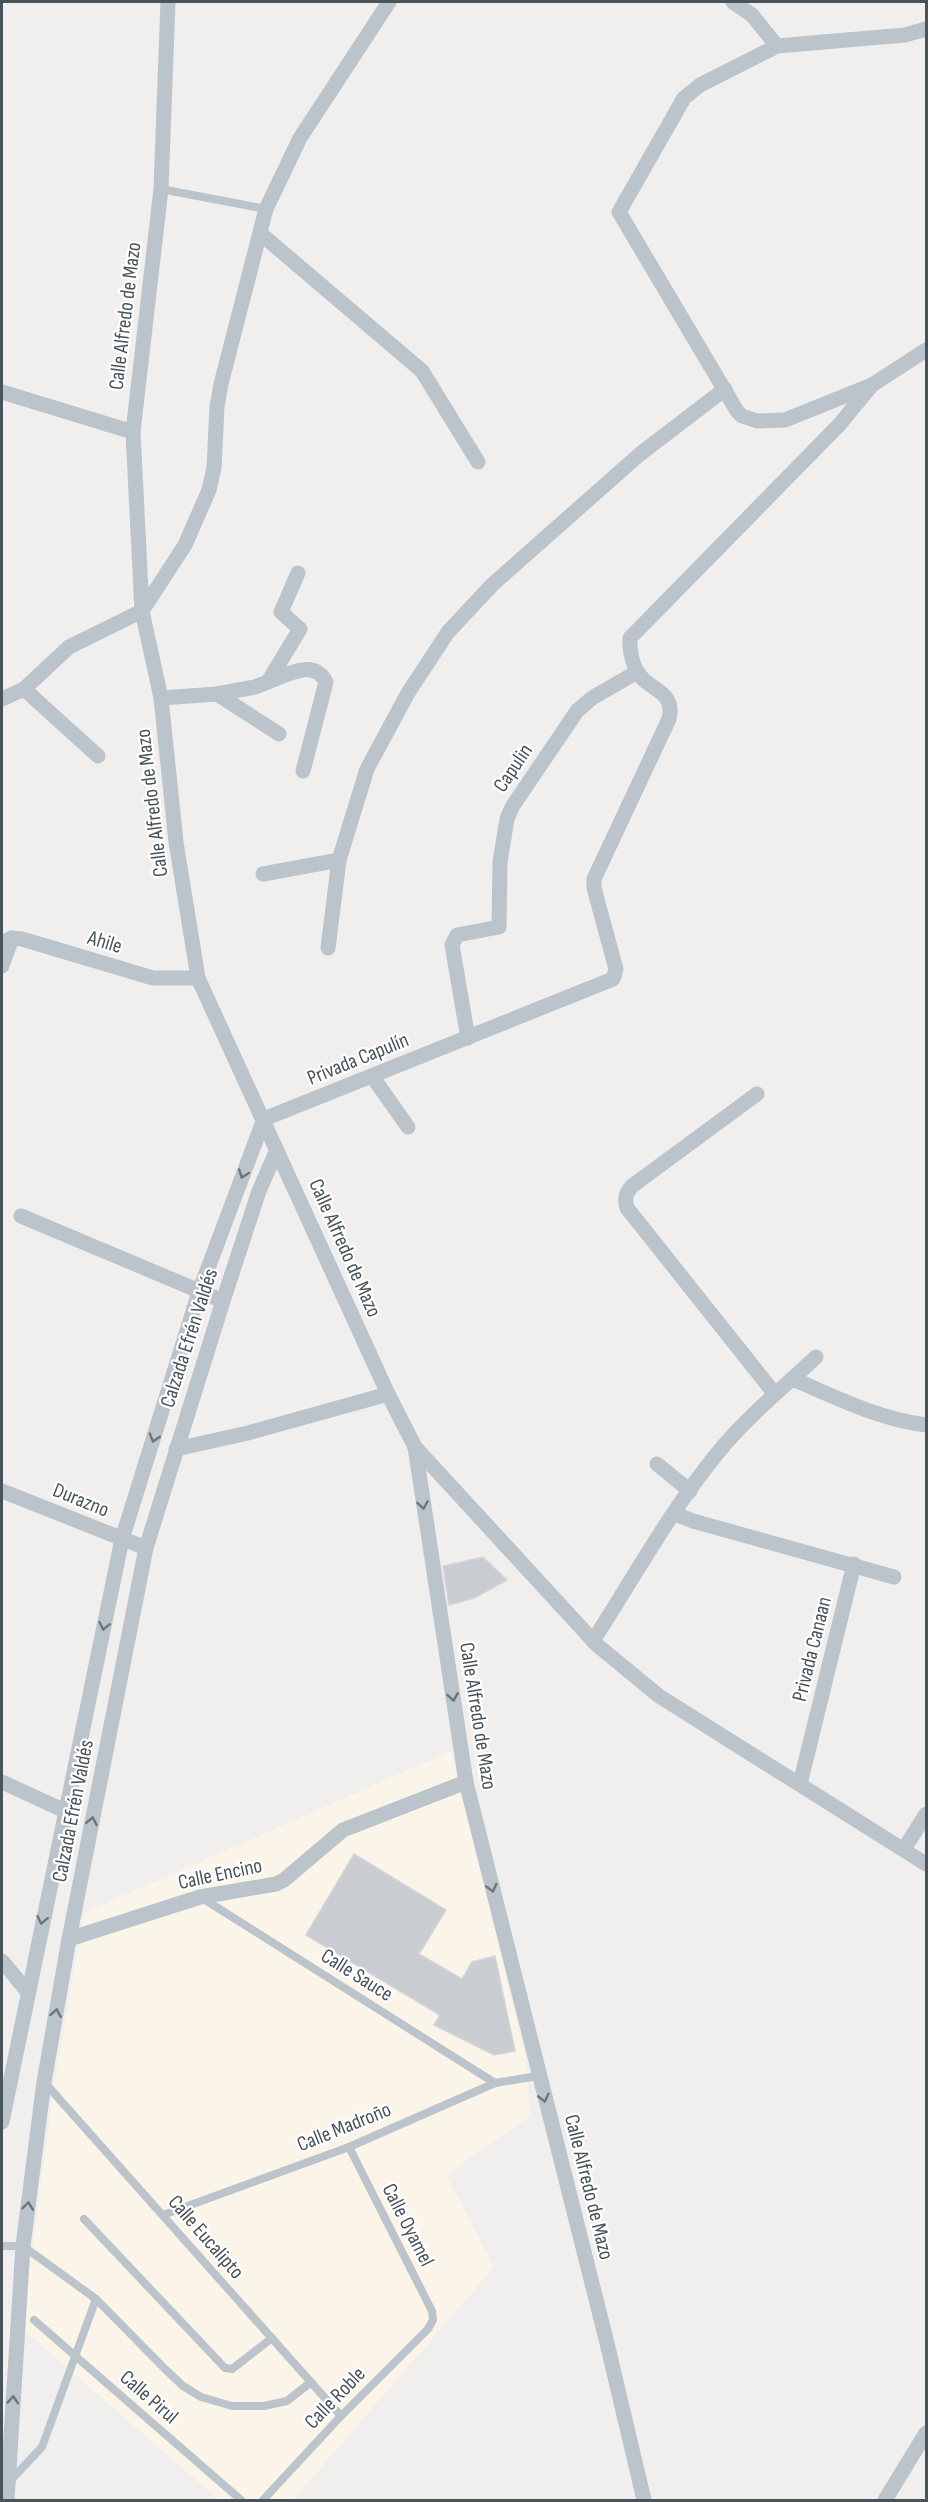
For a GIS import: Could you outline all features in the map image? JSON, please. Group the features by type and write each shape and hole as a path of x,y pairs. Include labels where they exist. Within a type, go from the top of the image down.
{"street":[{"name":"Calle Alfredo de Mazo","path":"168,2 161,189 133,432 141,611 160,698 176,842 198,978 388,1394 415,1447 466,1782 538,2076 607,2343 644,2500"},
{"path":"2,699 24,689 60,653 141,611 185,545 209,490 214,468 217,407 221,384 266,209 300,138 389,2"},
{"path":"733,2 752,15 777,46"},
{"path":"927,29 905,35 777,46 700,85 687,94 619,212 736,411 742,416 757,421 775,422 872,385 927,350"},
{"path":"261,234 422,371 478,462"},
{"path":"637,672 630,642 634,632 839,425 872,385"},
{"path":"328,948 339,861 367,769 408,693 448,632 493,585 640,454 725,389"},
{"path":"2,392 133,432"},
{"path":"268,682 300,630 281,612 298,573"},
{"path":"160,698 217,694 255,687 309,669 320,672 326,682 303,771"},
{"name":"Capulin","path":"468,1038 452,942 457,935 500,927 500,862 504,833 512,807 578,711 592,698 637,672"},
{"name":"Privada Capulín","path":"264,1119 611,981 616,969 594,888 594,879 669,719 671,708 667,697 637,672"},
{"path":"24,689 98,756"},
{"path":"217,694 279,734"},
{"path":"263,874 339,861"},
{"name":"Ahile","path":"7,940 22,939 153,978 198,978"},
{"path":"2,966 7,940"},
{"path":"372,1076 408,1127"},
{"path":"757,1094 632,1186 625,1196 625,1202 627,1208 774,1393"},
{"name":"Calzada Efrén Valdés","path":"2,2116 122,1539 199,1292 264,1119"},
{"name":"Calzada Efrén Valdés","path":"7,2500 23,2246 44,2082 69,1939 146,1548 259,1191 278,1150"},
{"path":"21,1216 199,1292 223,1300"},
{"path":"593,1641 690,1491 720,1450 774,1393 816,1357"},
{"path":"793,1379 885,1418 927,1425"},
{"path":"176,1449 248,1433 388,1394"},
{"path":"415,1447 593,1641 667,1702 927,1864"},
{"path":"657,1464 690,1491"},
{"name":"Durazno","path":"2,1491 146,1548"},
{"path":"675,1514 693,1521 894,1576"},
{"name":"Privada Canaan","path":"800,1784 854,1564"},
{"path":"78,1749 106,1754"},
{"path":"2,1782 65,1811"},
{"name":"Calle Encino","path":"69,1939 200,1897 280,1883 344,1830 466,1782"},
{"path":"904,1849 927,1814"},
{"path":"2,1961 27,1991"},
{"path":"885,2500 927,2433"}],"lane":[{"path":"161,189 266,209"},
{"name":"Calle Sauce","path":"200,1897 495,2083"},
{"name":"Calle Madroño","path":"163,2215 349,2147 495,2083 538,2076"},
{"name":"Calle Eucalipto","path":"44,2082 341,2416"},
{"name":"Calle Oyamel","path":"349,2147 432,2311 434,2320"},
{"path":"84,2219 225,2368 232,2369 272,2338"},
{"path":"2,2246 23,2246 96,2299 183,2386 201,2397 232,2406 264,2406 287,2401 311,2382"},
{"path":"8,2484 41,2449 96,2299"},
{"name":"Calle Pirul","path":"34,2320 241,2500"},
{"name":"Calle Roble","path":"263,2500 434,2320"}],"shaded area":[{"path":"451,1751 525,2055 530,2116 446,2175 494,2267 293,2500 219,2500 24,2330 29,2273 56,2073 84,1913"}],"building":[{"path":"483,1557 507,1580 474,1598 449,1605 443,1566"},
{"path":"354,1854 446,1910 419,1954 462,1979 472,1962 495,1956 515,2051 494,2055 434,2025 440,2015 306,1935"}]}
